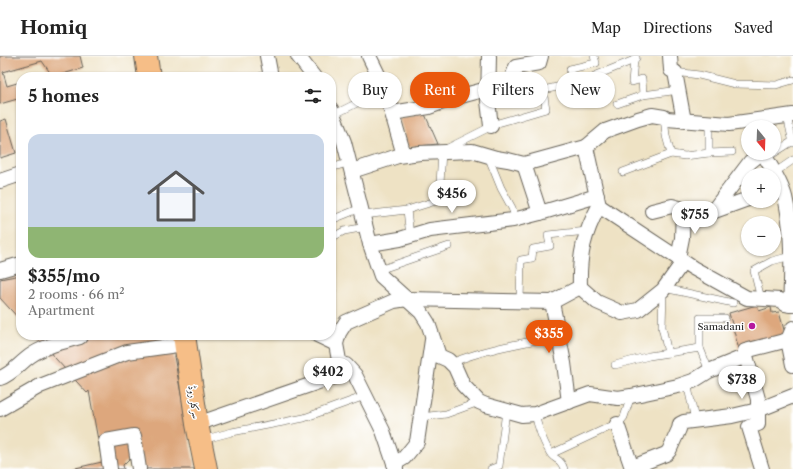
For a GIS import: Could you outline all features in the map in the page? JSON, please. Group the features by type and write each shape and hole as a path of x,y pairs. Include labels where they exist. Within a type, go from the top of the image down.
{"main road":[{"path":"135,56 137,72"},
{"path":"146,56 148,72"},
{"path":"179,340 196,469"},
{"name":"سرکلر روڈ","path":"179,340 206,469"}],"street":[{"path":"267,56 267,72"},
{"path":"298,56 310,72"},
{"path":"369,56 377,72"},
{"path":"488,56 488,72"},
{"path":"514,72 516,67 539,63 541,56"},
{"path":"670,56 671,70 675,72 684,121"},
{"path":"392,113 428,107 478,91"},
{"path":"391,108 404,155"},
{"path":"490,108 491,126"},
{"path":"351,167 404,155 442,151 472,151 524,164 586,147 606,131 652,115 684,121 741,124"},
{"path":"773,120 790,115"},
{"path":"336,123 344,142 370,244 381,276 421,312 428,323 439,356 448,360 455,367 463,385 479,402 522,415 535,414 590,394 618,398 687,383 709,371 746,356"},
{"path":"586,147 598,201 587,231 579,266 580,287 597,302 622,313 638,310 664,289 680,260 683,209"},
{"path":"712,212 750,162 754,160"},
{"path":"524,164 540,214"},
{"path":"0,181 16,176"},
{"path":"370,244 400,239 430,230 516,219 598,201 680,260 747,298 780,300 785,304 792,305 792,216 781,198"},
{"path":"652,211 672,206 683,209 712,212 741,202"},
{"path":"0,270 16,265"},
{"path":"199,432 336,376 340,371 340,366 336,344 339,333 346,322 394,301 407,299 552,302 580,287"},
{"path":"552,302 564,363 568,402"},
{"path":"762,469 749,426 758,424 758,399 745,351 791,334 793,365"},
{"path":"340,366 346,365 355,375 382,431 395,467 417,442 432,337"},
{"path":"0,378 8,375 31,356 52,346 71,340"},
{"path":"0,409 40,386 127,352 172,340"},
{"path":"328,340 336,344"},
{"path":"617,424 631,465 635,466 666,454 669,451 680,424 695,420 732,416 758,410 793,396"},
{"path":"110,469 106,441 134,436 139,469"}],"lane":[{"path":"570,72 570,69 596,63 594,56"},
{"path":"603,72 636,58"},
{"path":"636,58 632,82 642,79 644,95"},
{"path":"675,72 699,75 735,84 776,85 793,80"},
{"path":"336,219 407,210 439,200 442,151 498,123 546,109 543,90 556,87"},
{"path":"617,104 644,95 679,90"},
{"path":"336,111 348,106"},
{"path":"781,147 793,142 790,115"},
{"path":"664,117 671,154"},
{"path":"709,123 710,153"},
{"path":"623,172 671,154 685,156 732,152"},
{"path":"488,155 501,188 516,219"},
{"path":"781,171 793,160"},
{"path":"336,168 351,167"},
{"path":"732,205 736,198 741,196"},
{"path":"407,210 410,236"},
{"path":"336,235 364,216"},
{"path":"520,301 521,260 532,258 533,249 550,246 548,236 587,231"},
{"path":"379,270 449,246"},
{"path":"762,299 754,271 772,261 792,259"},
{"path":"668,353 662,327 664,289 733,303"},
{"path":"709,371 700,348 700,318 725,318"},
{"path":"451,363 465,357 518,343 558,336"},
{"path":"615,365 649,356 700,348"},
{"path":"687,383 695,420"},
{"path":"199,432 232,432 304,418 365,396"},
{"path":"551,454 617,424 624,417 631,396"},
{"path":"421,417 446,414 479,402"},
{"path":"491,469 499,466 506,411"},
{"path":"535,414 538,428 551,454 562,461 564,469"}],"building":[{"path":"0,56 80,56 83,68 70,72 50,72 42,61 3,72 7,86 16,83 16,99 0,104"},
{"path":"424,112 438,144 408,147 399,118"},
{"path":"6,119 16,153 0,158 0,121"},
{"path":"16,276 16,316 0,298 0,279"},
{"path":"757,305 759,311 771,307 772,313 779,312 786,337 739,350 729,313"},
{"path":"39,340 171,340 195,469 135,469 132,456 123,465 124,469 71,469 102,462 89,391 87,393"}],"place":[{"name":"Samadani","path":"752,326"}]}
